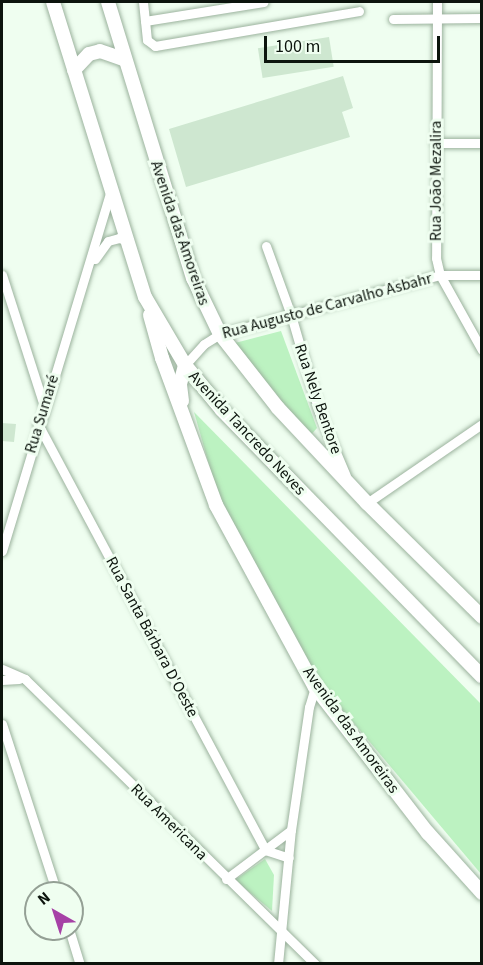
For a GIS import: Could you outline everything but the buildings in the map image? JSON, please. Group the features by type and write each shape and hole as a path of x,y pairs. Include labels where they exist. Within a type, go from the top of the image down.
{"main road":[{"name":"Avenida Tancredo Neves","path":"53,2 145,297 185,365 222,410 482,676"},
{"name":"Avenida das Amoreiras","path":"108,2 123,59 192,278 220,334 278,408 367,503 481,616"},
{"path":"74,70 89,54 100,51 123,59"},
{"name":"Avenida das Amoreiras","path":"145,297 162,358 216,505 315,687 429,833 482,893"},
{"name":"Avenida das Amoreiras","path":"184,421 180,384 185,365"}],"street":[{"path":"143,2 147,40 156,46 359,11"},
{"path":"145,21 263,2"},
{"name":"Rua João Mezalira","path":"437,2 436,258 440,275 482,350"},
{"path":"393,19 482,18"},
{"path":"435,143 482,143"},
{"name":"Rua Sumaré","path":"2,551 38,424 111,189"},
{"name":"Rua Sumaré","path":"85,277 103,244 113,239 129,241"},
{"name":"Rua Nely Bentore","path":"266,246 291,315 319,412 350,483"},
{"path":"2,275 44,406"},
{"name":"Rua Augusto de Carvalho Asbahr","path":"185,365 204,344 220,334 440,275 482,275"},
{"name":"Rua Santa Bárbara D'Oeste","path":"38,424 265,850"},
{"path":"367,503 482,424"},
{"name":"Rua Americana","path":"2,669 25,679 226,879 315,963"},
{"path":"2,680 25,679"},
{"path":"278,963 291,830 309,707 315,687"},
{"path":"2,724 53,881"},
{"path":"226,879 291,830"},
{"path":"265,850 289,858"},
{"path":"73,941 80,963"}],"green space":[{"path":"281,331 317,428 310,436 235,343"},
{"path":"194,412 481,704 481,874 315,677 220,503"},
{"path":"265,859 274,875 272,911 235,880"}]}
